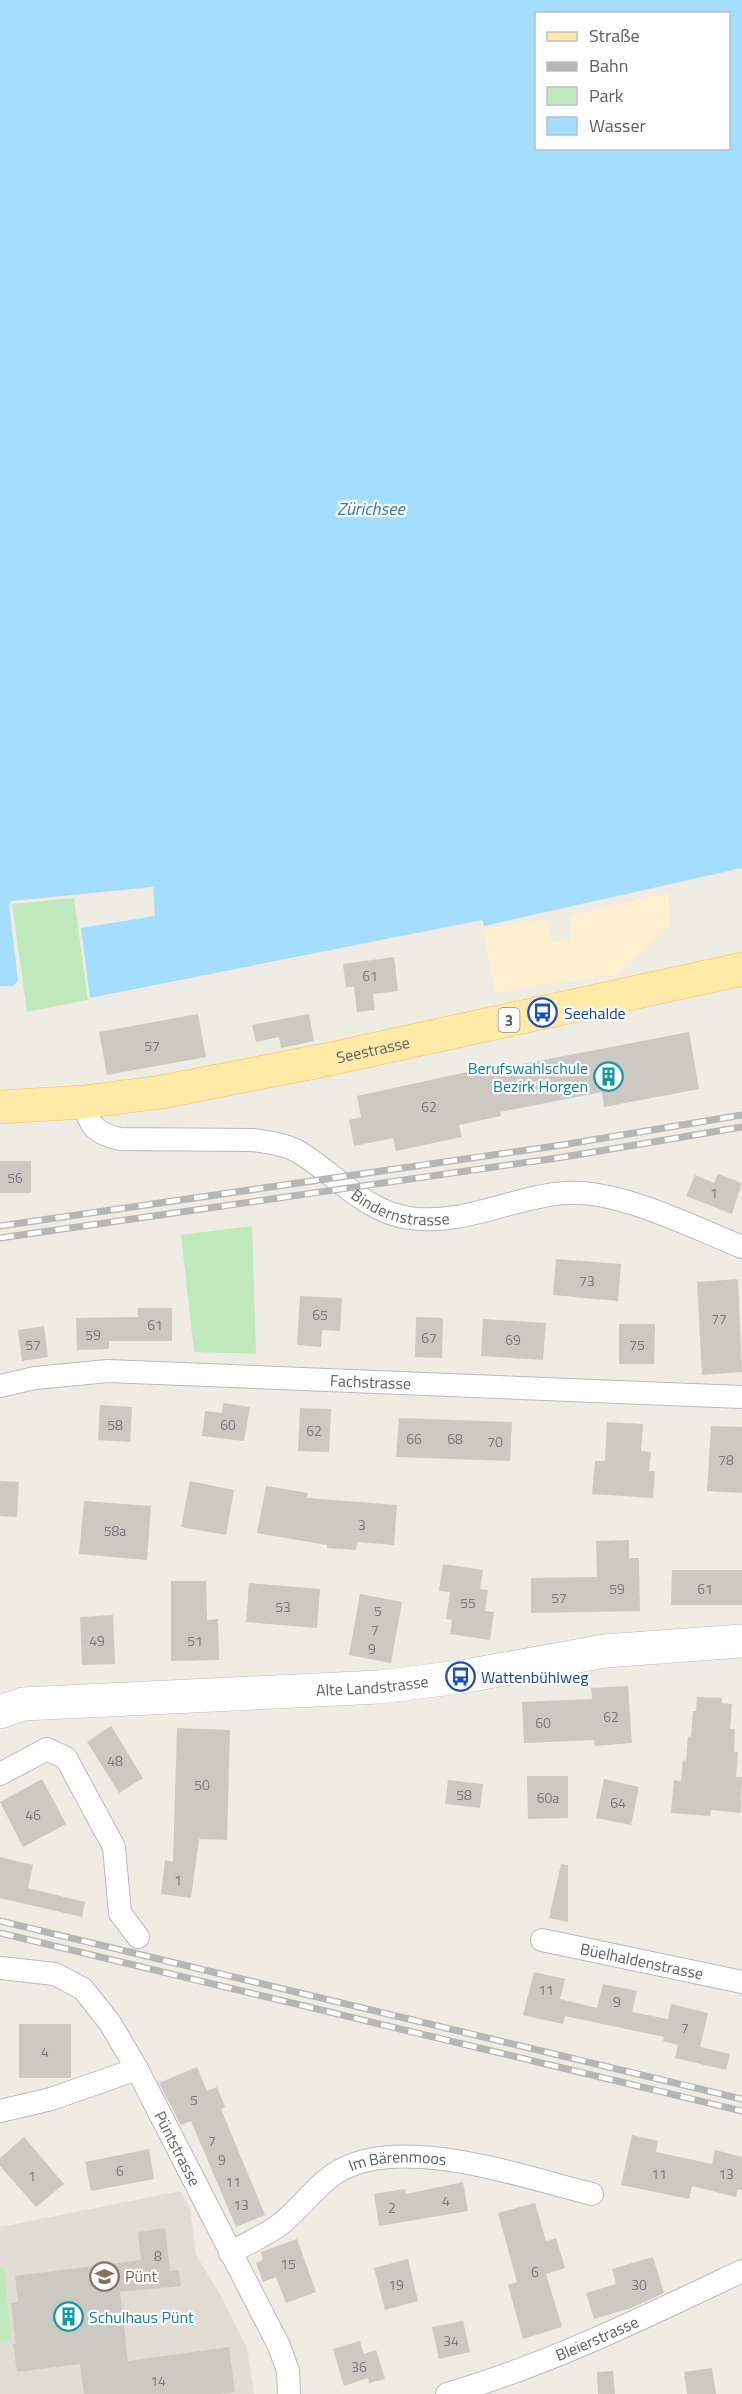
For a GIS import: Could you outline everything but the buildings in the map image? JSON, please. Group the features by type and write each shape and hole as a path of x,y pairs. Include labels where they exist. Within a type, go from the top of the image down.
{"main road":[{"name":"Seestrasse","path":"0,1107 84,1102 161,1092 330,1059 742,969"},
{"name":"Alte Landstrasse","path":"0,1712 23,1704 379,1687 460,1677 605,1651 742,1641"}],"street":[{"name":"Bindernstrasse","path":"84,1102 90,1123 104,1136 120,1139 253,1140 272,1142 296,1150 358,1196 383,1210 407,1218 451,1219 543,1196 567,1193 588,1194 611,1197 639,1206 742,1247"},
{"name":"Fachstrasse","path":"0,1386 35,1378 108,1371 742,1397"},
{"path":"0,1774 46,1749 66,1758 114,1847 120,1913 138,1937"},
{"name":"Büelhaldenstrasse","path":"542,1940 742,1982"},
{"name":"Püntstrasse","path":"0,1968 55,1974 83,1989 110,2023 137,2069 279,2346 288,2371 289,2394"},
{"path":"0,2111 51,2099 137,2069"},
{"name":"Im Bärenmoos","path":"230,2253 279,2226 337,2172 354,2164 379,2158 404,2156 437,2158 592,2194"},
{"name":"Bleierstrasse","path":"447,2394 503,2377 608,2335 742,2271"}],"shaded area":[{"name":"Pünt","path":"180,2191 190,2208 196,2255 221,2296 247,2348 254,2394 0,2394 0,2227"}],"green space":[{"path":"74,898 88,1000 27,1012 12,904"},
{"path":"252,1226 256,1354 194,1352 181,1235"},
{"path":"4,2267 11,2340 0,2342 0,2268"}],"sand":[{"path":"668,893 671,926 617,975 496,993 483,930 546,919 552,942 571,939 571,915"}],"water":[{"name":"Zürichsee","path":"0,0 742,0 742,868 484,926 482,920 90,998 81,928 155,916 153,887 12,901 9,905 18,981 13,986 0,986"}],"railway":[{"path":"0,1226 562,1145 742,1115"},
{"path":"0,1238 564,1157 742,1127"},
{"path":"0,1921 742,2099"},
{"path":"0,1933 742,2111"}],"place":[{"name":"Seehalde","path":"543,1013"},
{"name":"Berufswahlschule Bezirk Horgen","path":"609,1077"},
{"name":"Wattenbühlweg","path":"460,1677"},
{"name":"Pünt","path":"104,2276"},
{"name":"Schulhaus Pünt","path":"68,2317"}]}
